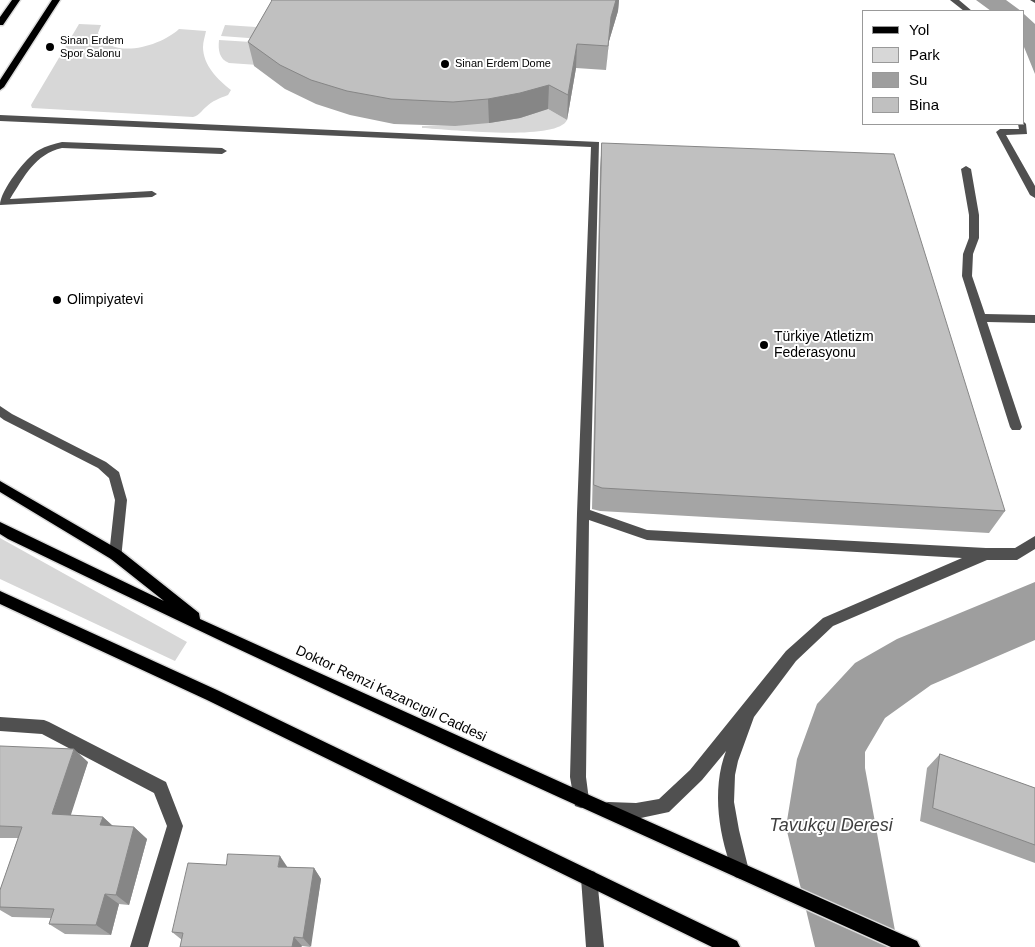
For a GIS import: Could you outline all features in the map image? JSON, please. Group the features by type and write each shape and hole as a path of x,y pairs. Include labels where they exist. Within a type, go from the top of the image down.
{"main road":[{"path":"0,23 16,0"},
{"path":"0,87 56,0"},
{"path":"0,486 116,555 214,632"},
{"name":"Doktor Remzi Kazancıgil Caddesi","path":"0,527 214,632 603,810 911,947"},
{"path":"0,597 221,700 589,878 718,945"},
{"path":"0,607 33,614"}],"street":[{"path":"954,0 967,10"},
{"path":"0,118 596,144 583,513 578,777 582,800"},
{"path":"1022,125 1024,132 1000,132 1035,195"},
{"path":"1,202 34,157 52,146 222,151"},
{"path":"966,169 974,223 974,238 968,254 967,276 1016,426"},
{"path":"1,202 152,194"},
{"path":"980,318 1035,320"},
{"path":"0,410 8,417 102,465 115,476 121,500 116,555"},
{"path":"583,513 647,535 986,554 1017,554 1035,542"},
{"path":"603,810 636,812 663,806 696,775 791,656 828,622 986,554"},
{"path":"741,871 731,830 726,797 730,762 740,740 749,711"},
{"path":"0,724 44,727 160,788 175,826 139,947"},
{"path":"589,878 595,947"}],"green space":[{"path":"260,21 277,22 276,40 221,36 225,25 256,27"},
{"path":"79,24 101,25 98,33 105,42 114,47 125,49 137,48 161,41 179,29 206,31 203,47 208,66 216,77 231,90 228,95 211,103 193,117 32,108 31,105"},
{"path":"219,40 267,43 287,67 229,63 220,54"},
{"path":"548,109 567,120 559,127 544,131 500,133 422,128 422,126 470,124 501,120"},
{"path":"0,538 187,642 175,661 0,579"}],"water":[{"path":"976,0 1006,0 1020,10 990,10"},
{"path":"1025,15 1035,24 1035,74 1025,49"},
{"name":"Tavukçu Deresi","path":"1035,582 1035,640 931,685 885,718 865,752 865,768 898,947 815,947 786,827 797,759 817,704 855,663 897,639"}],"building":[{"name":"Sinan Erdem Dome","path":"272,0 616,0 611,17 608,46 577,44 568,95 549,85 488,99 453,102 391,99 347,91 311,80 280,65 248,42"},
{"name":"Türkiye Atletizm Federasyonu","path":"602,143 894,154 1005,511 602,488 594,485"},
{"path":"0,746 74,749 52,814 103,817 100,825 134,827 116,895 105,894 96,925 49,924 54,909 0,907 0,890 22,827 0,826"},
{"path":"940,754 1035,788 1035,845 933,808"},
{"path":"228,854 280,856 278,867 314,868 303,938 294,937 292,947 180,947 183,933 172,932 188,863 226,865"}],"place":[{"name":"Sinan Erdem Spor Salonu","path":"50,47"},
{"name":"Sinan Erdem Dome","path":"445,64"},
{"name":"Olimpiyatevi","path":"57,300"},
{"name":"Türkiye Atletizm Federasyonu","path":"764,345"}]}
